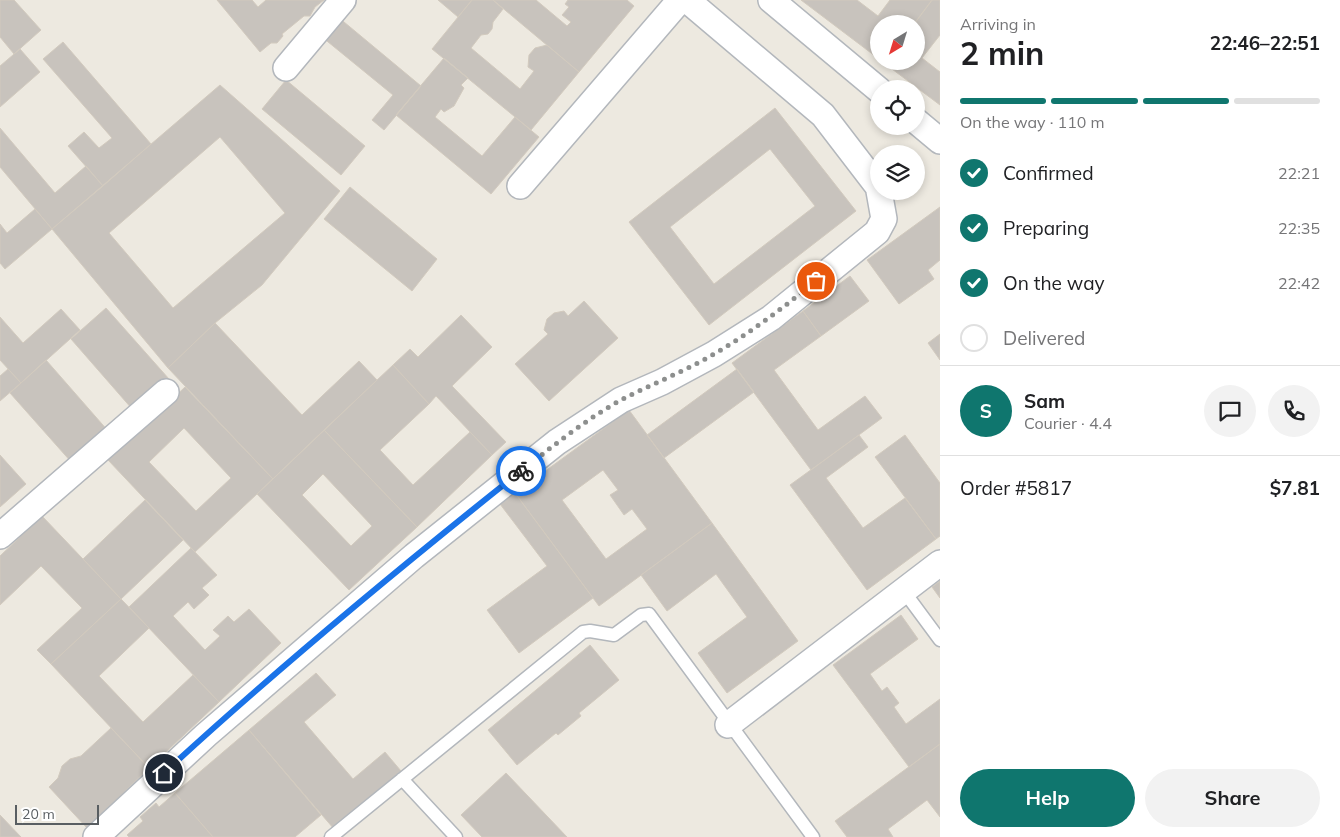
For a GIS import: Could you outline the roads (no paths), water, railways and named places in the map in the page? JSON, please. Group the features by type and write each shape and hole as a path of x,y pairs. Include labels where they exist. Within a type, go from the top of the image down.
{"street":[{"path":"286,68 343,0"},
{"path":"520,186 680,0"},
{"path":"687,0 822,115 870,177"},
{"path":"771,0 870,82"},
{"path":"925,128 940,141"},
{"path":"96,837 206,735 406,563 558,442 621,400 662,382 714,354 771,318 877,232 884,219 881,200"},
{"path":"0,536 166,392"},
{"path":"728,725 940,563"}],"lane":[{"path":"903,590 940,640"},
{"path":"331,837 583,632 590,631 614,635 642,615 648,614 728,725 813,837"},
{"path":"402,779 456,837"}]}
